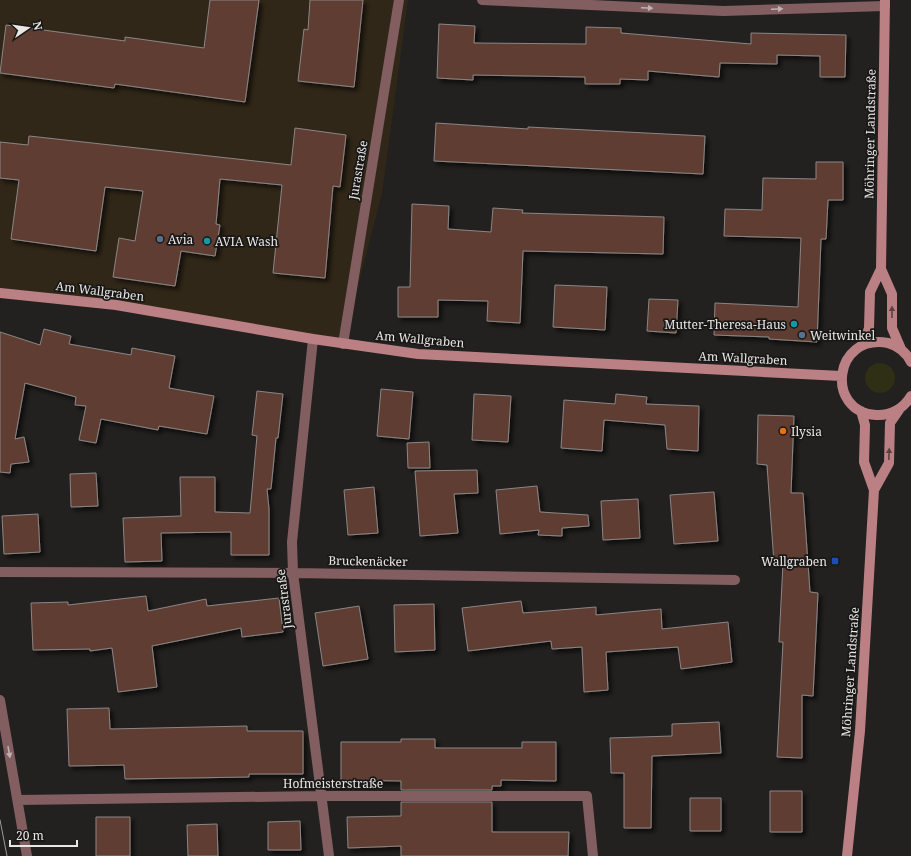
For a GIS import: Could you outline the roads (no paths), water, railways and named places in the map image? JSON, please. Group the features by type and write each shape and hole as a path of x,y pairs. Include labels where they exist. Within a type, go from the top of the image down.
{"main road":[{"name":"Möhringer Landstraße","path":"885,3 881,269 892,294 892,328 902,350 911,362"},
{"name":"Möhringer Landstraße","path":"864,344 870,328 870,292 881,269"},
{"name":"Am Wallgraben","path":"0,293 116,305 342,344 418,354 842,376"},
{"path":"899,410 880,416 870,415 861,411 852,405 846,397 842,387 842,376 846,360 857,348 864,344 880,342 891,344 902,350"},
{"name":"Möhringer Landstraße","path":"874,490 889,463 890,423 911,396"},
{"name":"Möhringer Landstraße","path":"847,856 860,730 874,490 864,462 865,425 861,411"}],"street":[{"name":"Jurastraße","path":"342,344 399,0"},
{"path":"482,0 723,11 885,3"},
{"name":"Jurastraße","path":"313,339 292,542 293,573 329,856"},
{"name":"Bruckenäcker","path":"0,572 293,573 735,580"},
{"path":"0,700 27,856"},
{"name":"Hofmeisterstraße","path":"18,800 322,796 587,796 593,856"}],"tram line":[{"path":"0,820 7,856"}],"place":[{"name":"Avia","path":"160,239"},
{"name":"AVIA Wash","path":"207,241"},
{"name":"Mutter-Theresa-Haus","path":"794,324"},
{"name":"Weitwinkel","path":"802,335"},
{"name":"Ilysia","path":"783,431"},
{"name":"Wallgraben","path":"835,561"}]}
